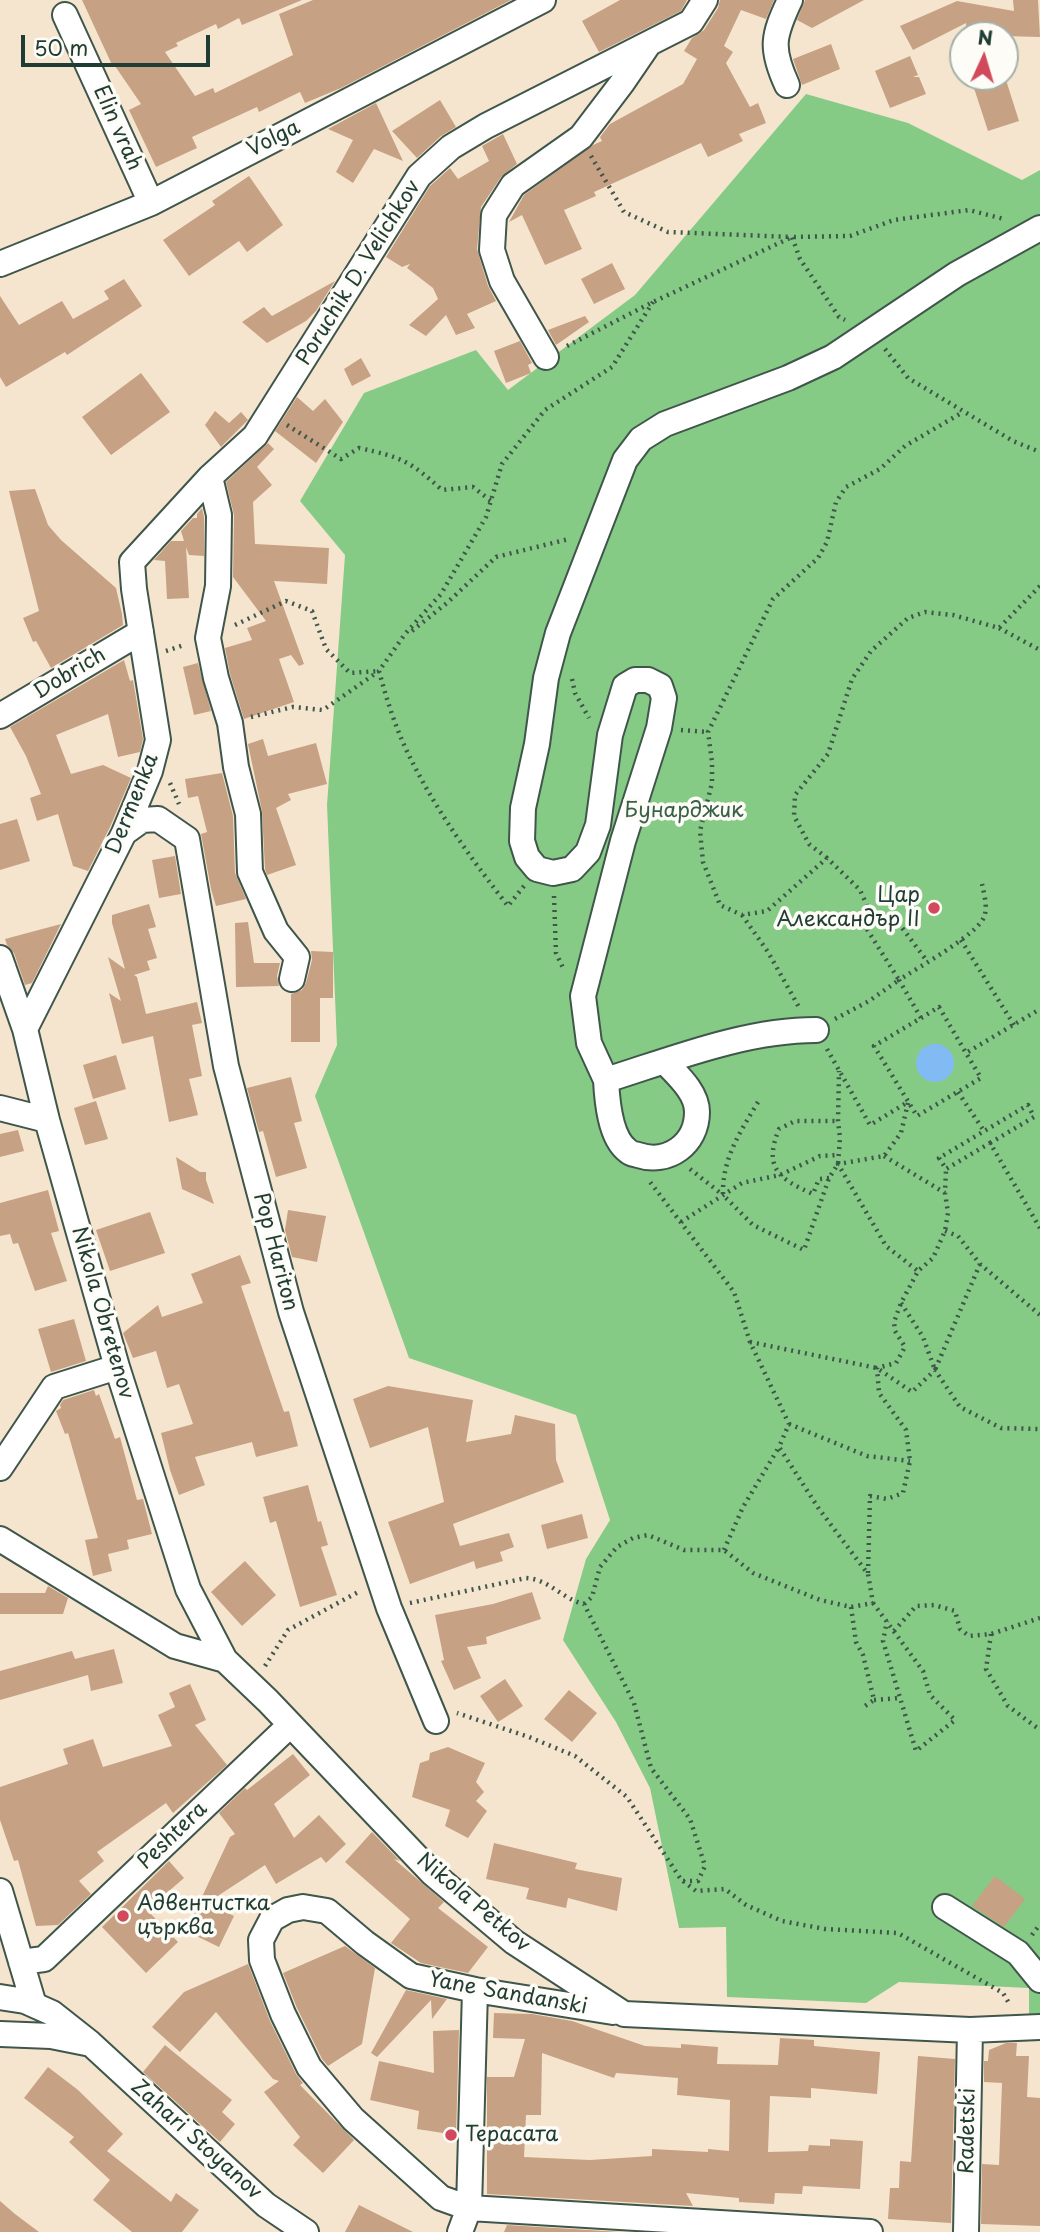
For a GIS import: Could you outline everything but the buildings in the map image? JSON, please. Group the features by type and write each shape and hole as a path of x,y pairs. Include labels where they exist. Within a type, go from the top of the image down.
{"street":[{"name":"Volga","path":"0,264 151,202 543,0"},
{"name":"Poruchik D. Velichkov","path":"132,562 210,478 255,436 419,176 451,147 475,133 691,22 705,0"},
{"path":"787,85 776,61 777,28 790,0"},
{"name":"Elin vrah","path":"65,15 151,202"},
{"path":"546,357 502,281 492,250 494,215 513,185 581,137 650,41"},
{"path":"665,1062 690,1090 697,1110 692,1134 673,1156 651,1159 628,1151 616,1133 608,1110 606,1080 589,1043 583,996 623,841 659,727 664,698 660,686 648,680 635,680 625,686 610,735 598,825 588,852 572,869 553,873 537,869 527,857 522,841 523,808 537,744 546,678 558,633 625,460 640,439 665,424 788,378 833,357 957,274 1040,228"},
{"path":"210,478 219,515 218,586 208,638 216,678 230,723 236,767 248,814 250,872 276,931 297,957 292,979"},
{"name":"Dermenka","path":"25,1029 124,833 150,771 158,740 132,562"},
{"name":"Dobrich","path":"0,716 141,632"},
{"name":"Pop Hariton","path":"124,833 142,820 158,820 187,839 226,1066 291,1312 389,1608 434,1717"},
{"name":"Nikola Obretenov","path":"0,958 25,1029 47,1120 117,1367 188,1589 225,1660"},
{"path":"606,1080 768,1034 819,1027"},
{"path":"0,1108 47,1120"},
{"path":"0,1468 54,1387 117,1367"},
{"name":"Nikola Petkov","path":"0,1539 175,1646 225,1660 268,1701 432,1873 514,1942 624,2014"},
{"name":"Peshtera","path":"21,1962 44,1959 289,1726"},
{"path":"0,1891 34,2004"},
{"name":"Yane Sandanski","path":"624,2014 475,1990 411,1976 327,1911 303,1907 288,1910 272,1919 261,1941 262,1960 283,2014 309,2067 353,2119 441,2198 469,2208 870,2232"},
{"path":"945,1907 1018,1953 1040,1980"},
{"path":"0,1947 9,1923"},
{"path":"460,2232 469,2208 475,1990"},
{"name":"Zahari Stoyanov","path":"0,1997 34,2004 52,2013 90,2043 267,2204 306,2232"},
{"path":"624,2014 970,2030 1031,2027"},
{"name":"Radetski","path":"966,2232 970,2030"},
{"path":"0,2034 51,2036 90,2043"}],"path":[{"path":"581,137 624,212 668,232 792,237 850,236 894,220 969,210 1040,228"},
{"path":"546,357 653,302 792,237"},
{"path":"792,237 800,259 839,317 870,331 908,378 1013,441 1040,452"},
{"path":"230,723 293,707 323,709 379,670 441,594 486,517 502,464 545,411 612,367 653,302"},
{"path":"908,1102 870,1125 839,1070 819,1027 741,915 720,905 703,862 700,831 712,783 708,732 773,599 818,558 827,542 836,502 846,487 880,469 905,446 963,412"},
{"path":"270,414 341,459 359,448 390,455 415,465 442,490 473,487 491,501"},
{"path":"403,638 448,602 496,557 570,538 596,538"},
{"path":"999,628 1040,586"},
{"path":"145,658 208,638 286,601 312,611 326,649 350,673 379,670"},
{"path":"921,1018 863,923 869,910 860,890 809,844 794,816 795,795 828,754 852,679 871,651 908,618 925,612 953,615 999,628 1040,650"},
{"path":"558,633 568,656 575,693 596,731 610,735"},
{"path":"379,670 401,737 432,799 467,853 508,906"},
{"path":"741,915 767,911 827,858"},
{"path":"553,873 556,953 565,972 583,996"},
{"path":"819,1027 869,1001 961,940 985,917 986,901 982,884"},
{"path":"894,917 927,962"},
{"path":"961,940 1014,1025"},
{"path":"939,1007 981,1078 917,1116 874,1046 921,1018 939,1007"},
{"path":"966,1054 1040,1009"},
{"path":"839,1070 838,1164 886,1246 918,1271"},
{"path":"958,1092 984,1131"},
{"path":"723,1195 722,1177 730,1151 758,1101"},
{"path":"884,1156 901,1133 908,1102"},
{"path":"877,1368 896,1363 905,1347 895,1331 894,1322 918,1271 933,1258 945,1231 948,1213 946,1169 939,1158 1028,1105 1034,1117 946,1169"},
{"path":"829,1178 819,1179 813,1194 791,1184 780,1175 772,1159 772,1145 779,1129 795,1121 838,1121"},
{"path":"990,1143 1040,1228"},
{"path":"628,1151 734,1292 750,1342 789,1424 867,1456 910,1461"},
{"path":"681,1222 743,1183 780,1175 820,1156 838,1155"},
{"path":"673,1156 723,1195 753,1225 804,1250 829,1178 838,1164 884,1156 945,1193"},
{"path":"945,1231 958,1236 980,1264 1040,1315"},
{"path":"750,1342 877,1368 912,1392 935,1370 980,1264"},
{"path":"901,1303 923,1337 935,1370 960,1407 1001,1428 1040,1429"},
{"path":"877,1368 879,1392 906,1430 910,1461 903,1493 887,1499 870,1496 867,1522 868,1574 873,1603 887,1621 923,1671 930,1695 955,1720 916,1751 883,1641 887,1621"},
{"path":"724,1549 743,1507 779,1447 789,1424"},
{"path":"779,1447 820,1510 868,1574"},
{"path":"584,1604 592,1597 600,1567 617,1547 633,1538 648,1535 684,1550 724,1549 753,1573 820,1600 851,1607 873,1603"},
{"path":"389,1608 526,1578 540,1579 570,1601 584,1604"},
{"path":"268,1701 265,1665 288,1630 380,1580"},
{"path":"584,1604 634,1703 651,1768 690,1819 705,1866 698,1881 682,1881"},
{"path":"894,1631 916,1606 934,1605 955,1611 960,1629 969,1636 991,1634 1040,1618"},
{"path":"851,1607 856,1642 863,1655 874,1700"},
{"path":"991,1634 986,1669 1008,1706 1040,1730"},
{"path":"862,1708 874,1700 899,1698"},
{"path":"434,1717 446,1710 481,1720 575,1756 627,1797 682,1881 695,1891 725,1889 746,1905 782,1921 825,1929 898,1933 1003,1993 1031,2027"}],"green space":[{"name":"Бунарджик","path":"806,94 908,123 1022,180 1040,170 1040,2017 1029,2017 1029,1988 899,1982 866,2003 727,1997 726,1927 679,1928 650,1788 616,1722 563,1640 586,1559 610,1520 576,1415 409,1358 315,1096 337,1045 327,805 345,555 300,501 364,393 476,350 508,390 635,295"}],"water":[{"path":"935,1044 948,1050 954,1063 948,1076 935,1082 922,1076 916,1063 922,1050"}],"place":[{"name":"Цар Александър II","path":"934,908"},
{"name":"Адвентистка църква","path":"123,1916"},
{"name":"Терасата","path":"451,2135"}]}
